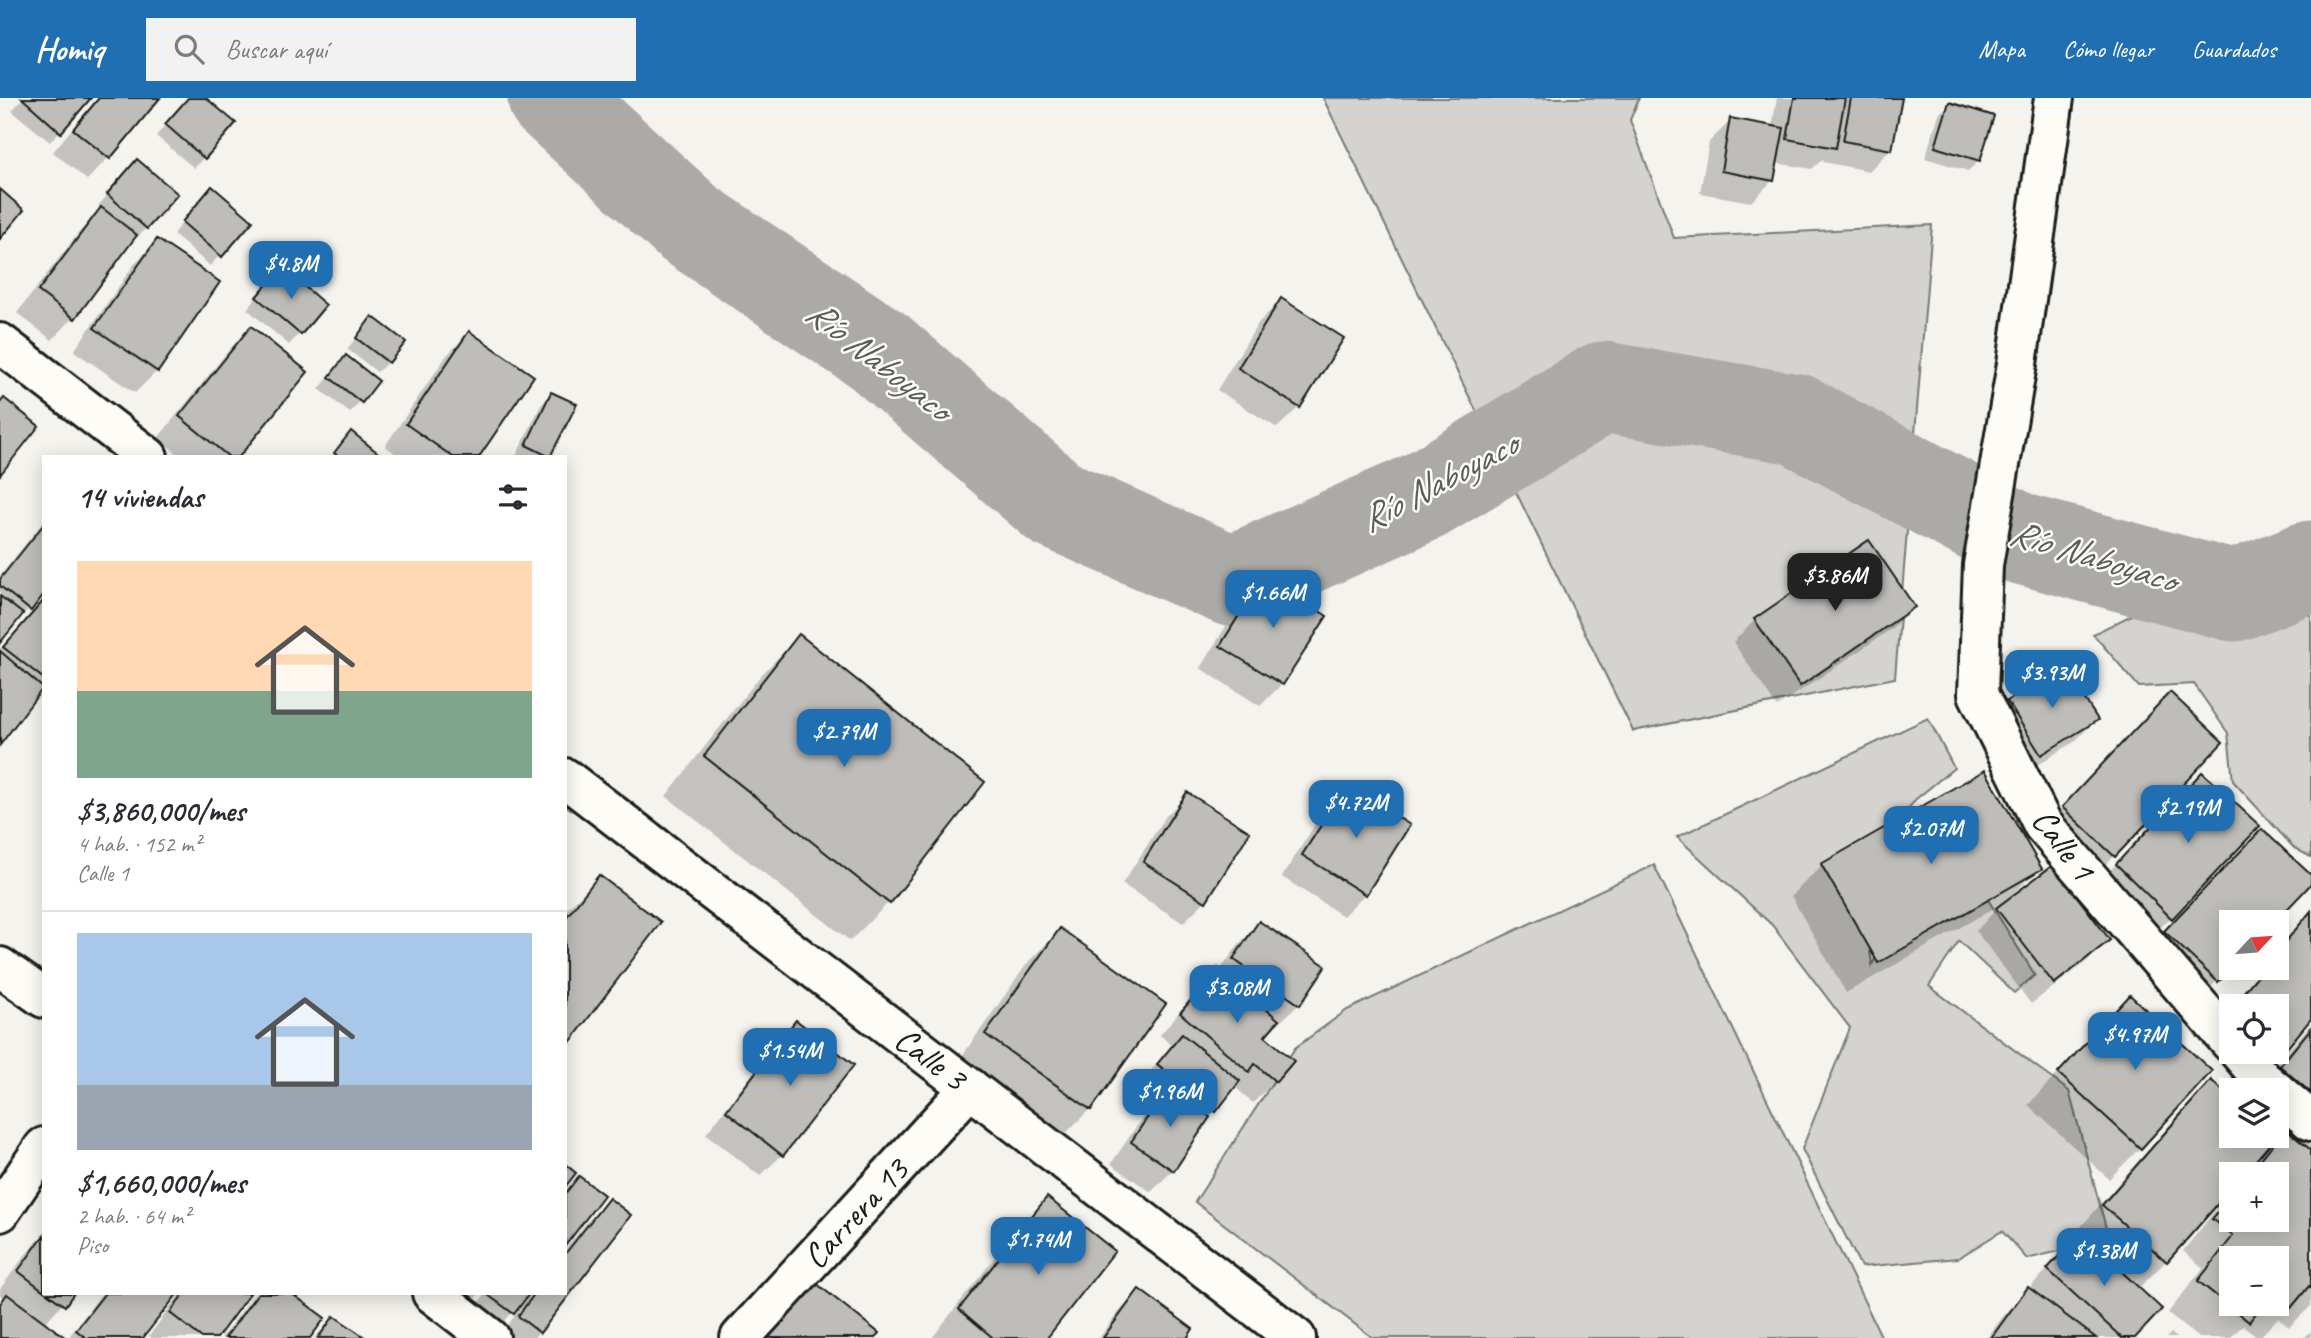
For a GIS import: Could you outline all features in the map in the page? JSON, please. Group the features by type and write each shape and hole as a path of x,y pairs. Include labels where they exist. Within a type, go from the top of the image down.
{"street":[{"name":"Calle 1","path":"2054,98 2017,364 1983,565 1978,694 2043,825 2219,1029"},
{"path":"0,343 145,455"},
{"name":"Calle 3","path":"567,780 1296,1338"},
{"path":"0,967 42,997"},
{"path":"2249,1064 2261,1078"},
{"name":"Carrera 13","path":"740,1338 970,1088"},
{"path":"2289,1102 2311,1121"},
{"path":"0,1212 42,1150"},
{"path":"435,1295 490,1338"}],"shaded area":[{"path":"1323,98 1639,98 1630,120 1674,238 1932,225 1895,678 1633,731"},
{"path":"2311,527 2311,857 2294,848 2233,781 2228,733 2194,684 2139,687 2093,634"},
{"path":"1928,718 1954,768 1916,799 1859,871 1872,965 1923,861 1974,877 2035,975 2014,993 1959,941 1929,986 2069,1091 2109,1239 2027,1259 2002,1231 1958,1258 1861,1267 1802,1149 1850,1028 1772,925 1677,837"},
{"path":"1654,865 1882,1338 1373,1338 1195,1202 1295,1048 1347,1010"}],"building":[{"path":"22,98 91,98 61,133"},
{"path":"99,98 160,98 110,159 73,129"},
{"path":"188,98 206,98 236,123 205,159 165,124"},
{"path":"1794,98 1845,98 1836,148 1787,139"},
{"path":"1851,98 1902,98 1892,150 1843,141"},
{"path":"1949,102 1994,116 1980,161 1935,147"},
{"path":"1730,118 1784,128 1774,181 1721,171"},
{"path":"137,159 178,194 147,229 107,194"},
{"path":"212,186 253,221 222,257 182,222"},
{"path":"0,189 24,210 0,239"},
{"path":"101,207 137,235 75,319 38,291"},
{"path":"157,239 220,282 158,372 94,328"},
{"path":"282,267 326,305 301,335 256,297"},
{"path":"1281,298 1344,338 1300,408 1238,368"},
{"path":"372,316 406,342 389,363 356,338"},
{"path":"251,326 308,372 241,455 227,455 179,416"},
{"path":"469,331 534,376 480,455 450,455 406,424"},
{"path":"346,355 379,381 362,403 329,377"},
{"path":"551,392 577,404 551,455 526,445"},
{"path":"4,398 39,426 0,475 0,403"},
{"path":"351,431 381,455 336,455 334,453"},
{"path":"42,526 42,597 31,611 0,586 0,579"},
{"path":"1869,540 1915,607 1800,686 1754,619"},
{"path":"1264,575 1327,616 1283,685 1220,646"},
{"path":"0,596 23,614 0,643"},
{"path":"42,602 42,677 3,647"},
{"path":"799,634 985,782 890,904 704,756"},
{"path":"0,651 42,689 0,745"},
{"path":"2064,666 2098,720 2041,755 2007,701"},
{"path":"2170,692 2223,742 2115,857 2062,807"},
{"path":"1985,770 2042,869 1878,963 1821,864"},
{"path":"2202,772 2260,826 2172,919 2116,864"},
{"path":"1347,785 1410,825 1366,895 1302,855"},
{"path":"1187,792 1250,832 1206,902 1143,862"},
{"path":"2262,829 2311,875 2311,884 2286,910 2219,910 2218,982 2164,931"},
{"path":"2053,865 2110,940 2054,984 1996,908"},
{"path":"599,875 661,922 567,1046 567,916"},
{"path":"2311,911 2311,1019 2289,1046 2289,994 2242,994 2254,980 2289,980 2289,938"},
{"path":"1259,921 1326,966 1300,1005 1233,959"},
{"path":"1060,928 1166,1004 1091,1110 985,1034"},
{"path":"1218,968 1279,1020 1265,1036 1294,1061 1276,1082 1255,1064 1249,1072 1180,1013"},
{"path":"2130,995 2212,1071 2141,1149 2058,1073"},
{"path":"796,1020 854,1065 783,1156 726,1111"},
{"path":"2311,1028 2311,1093 2280,1066 2289,1064 2289,1055"},
{"path":"1182,1034 1240,1081 1216,1112 1157,1064"},
{"path":"2211,1080 2219,1087 2219,1148 2266,1148 2254,1162 2219,1162 2219,1203 2167,1262 2102,1205"},
{"path":"1167,1088 1210,1117 1174,1171 1131,1142"},
{"path":"2289,1132 2311,1150 2311,1288 2309,1286 2291,1308 2289,1246 2225,1246 2233,1236 2228,1232 2289,1232 2289,1162 2259,1162 2270,1148 2289,1148"},
{"path":"567,1166 576,1173 567,1184"},
{"path":"579,1176 604,1195 567,1243 567,1191"},
{"path":"1047,1197 1115,1251 1047,1338 991,1338 959,1309"},
{"path":"609,1198 631,1215 540,1333 518,1316 534,1295 567,1295 567,1251"},
{"path":"2219,1211 2219,1225 2212,1219"},
{"path":"2080,1233 2162,1309 2135,1338 2122,1338 2047,1269"},
{"path":"42,1238 42,1289 18,1271"},
{"path":"2219,1254 2219,1298 2198,1281"},
{"path":"807,1276 879,1333 875,1338 759,1338"},
{"path":"2028,1287 2096,1338 1991,1338"},
{"path":"1139,1289 1193,1329 1187,1338 1103,1338"},
{"path":"7,1294 66,1338 0,1338 0,1304"},
{"path":"50,1295 73,1295 65,1306"},
{"path":"103,1295 176,1295 143,1338 86,1338 76,1330"},
{"path":"183,1295 249,1295 217,1338 202,1338 170,1313"},
{"path":"257,1295 294,1295 325,1318 310,1338 225,1338"},
{"path":"488,1295 528,1295 514,1314"},
{"path":"334,1316 366,1338 318,1338"},
{"path":"2242,1316 2254,1316 2249,1322"}],"waterway":[{"name":"Río Naboyaco","path":"553,98 689,223 879,351 1056,504 1232,581 1424,496 1603,387 1796,419 2018,538 2234,596 2311,566"}]}
